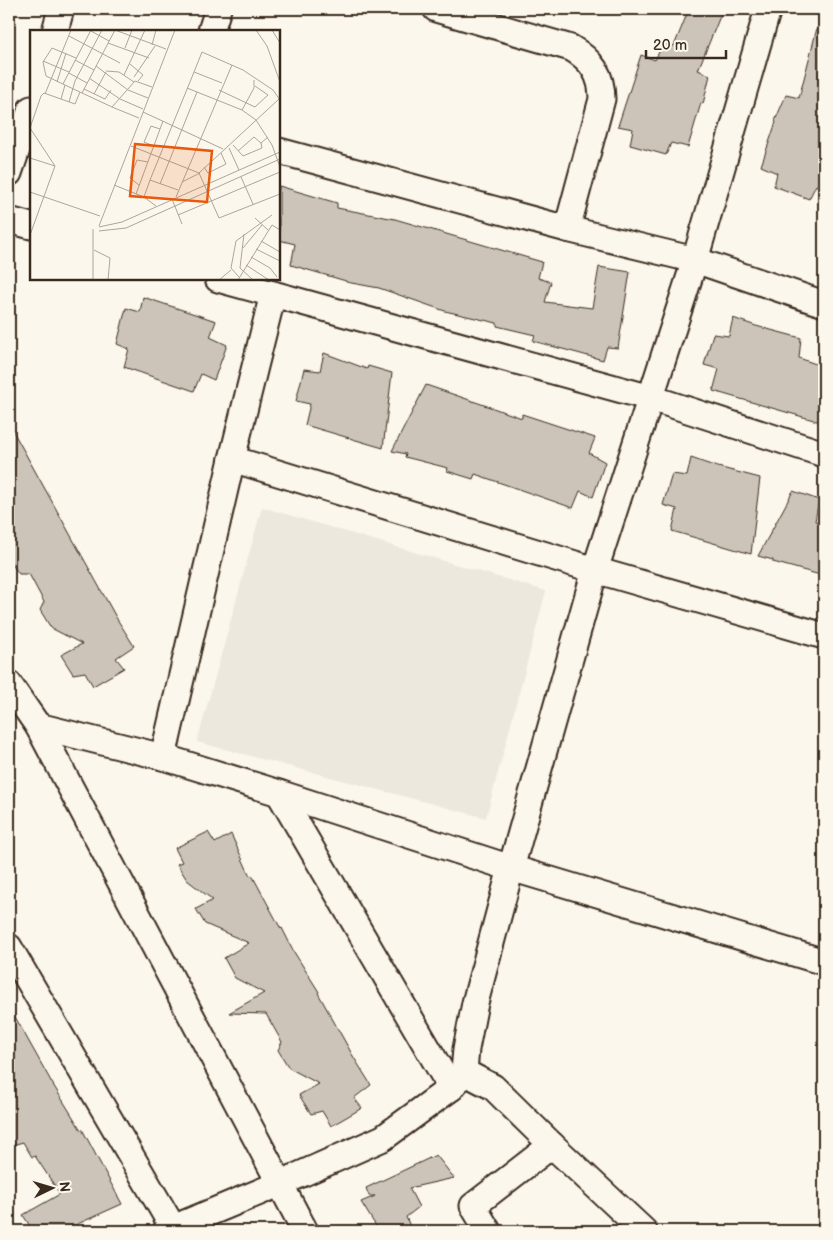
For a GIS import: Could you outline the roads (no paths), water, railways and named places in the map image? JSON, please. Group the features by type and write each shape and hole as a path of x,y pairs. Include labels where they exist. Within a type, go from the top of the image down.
{"street":[{"path":"55,30 62,9"},
{"path":"211,30 218,9"},
{"path":"436,9 571,48 582,54 592,63 602,86 602,99 567,229"},
{"path":"9,947 171,1230 383,1138 457,1080 475,1003 511,868 595,570 695,260 768,9"},
{"path":"9,173 30,112"},
{"path":"280,151 567,229 695,260 824,304"},
{"path":"9,220 30,226"},
{"path":"222,280 650,398 824,454"},
{"path":"163,757 232,459 274,294"},
{"path":"232,459 595,570 824,636"},
{"path":"9,684 38,726 305,1231"},
{"path":"38,726 163,757 511,868 824,962"},
{"path":"279,793 457,1080 493,1087 644,1231"},
{"path":"488,1231 473,1206 552,1145"}]}
